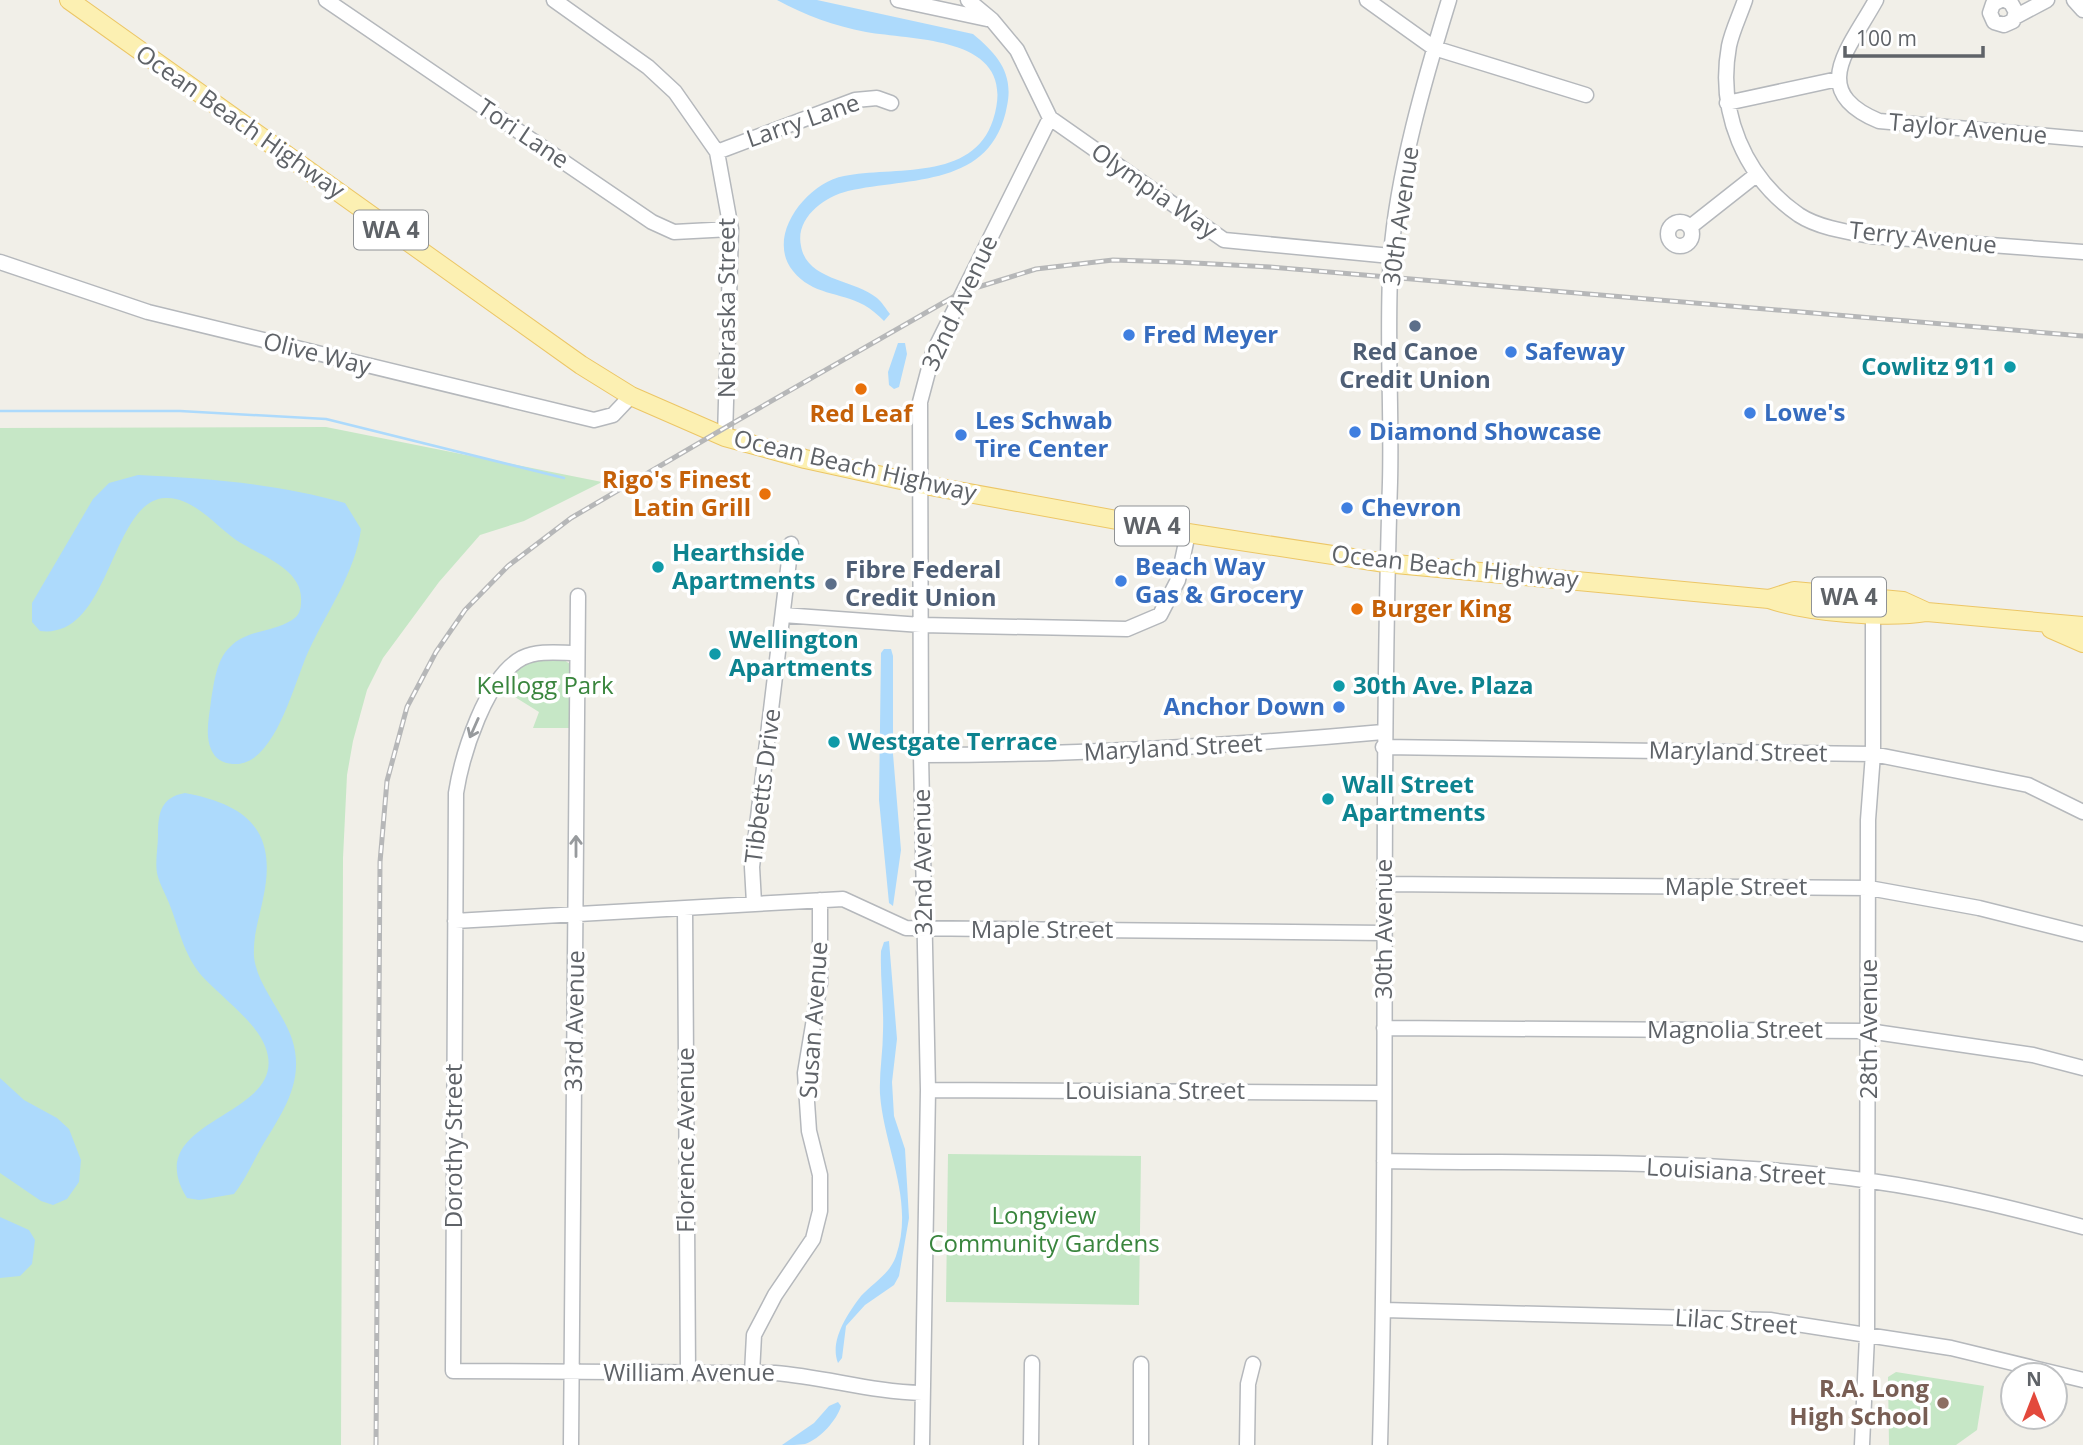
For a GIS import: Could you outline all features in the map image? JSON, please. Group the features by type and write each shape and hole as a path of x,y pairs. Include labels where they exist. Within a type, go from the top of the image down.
{"main road":[{"name":"Ocean Beach Highway","path":"69,0 570,357 631,396 725,437 806,459 919,484 1188,533 1385,563 1769,599 1791,607 1908,615 1927,612 2083,626"},
{"name":"Ocean Beach Highway","path":"1769,599 1794,591 1903,601 1927,612"},
{"path":"2035,622 2083,643"}],"street":[{"name":"Tori Lane","path":"326,0 652,222 674,232 731,229"},
{"name":"Nebraska Street","path":"554,0 648,67 675,92 716,152 731,229 725,437"},
{"path":"898,0 992,20"},
{"path":"968,0 992,20 1017,50 1050,118"},
{"path":"1367,0 1434,48 1586,95"},
{"name":"30th Avenue","path":"1380,1445 1384,1310 1383,740 1385,563 1390,480 1391,256 1409,148 1449,0"},
{"name":"Terry Avenue","path":"1745,0 1729,46 1727,103 1736,137 1756,176 1800,216 1838,230 1871,236 2083,253"},
{"path":"1727,103 1838,79 1844,58 1876,0"},
{"path":"2015,17 2014,7 2003,0 1991,8 1994,22 2004,25 2048,0"},
{"path":"2074,0 2083,10"},
{"name":"Taylor Avenue","path":"1838,79 1842,96 1854,111 1879,121 2083,139"},
{"name":"Larry Lane","path":"716,152 855,100 877,98 891,103"},
{"name":"Olympia Way","path":"1050,118 1224,240 1391,256"},
{"name":"32nd Avenue","path":"922,1445 928,1090 921,755 920,402 933,353 1050,118"},
{"path":"1690,227 1756,176"},
{"name":"Olive Way","path":"0,262 148,312 594,420 613,415 631,396"},
{"path":"783,615 921,625 1127,629 1160,615 1178,580 1188,533"},
{"name":"Tibbetts Drive","path":"754,903 752,867 791,544"},
{"name":"33rd Avenue","path":"571,1445 578,596"},
{"name":"28th Avenue","path":"1863,1445 1867,1336 1868,820 1873,754 1873,612"},
{"name":"Dorothy Street","path":"453,1371 456,793 471,731 502,678 521,659 540,653 576,653"},
{"name":"Maryland Street","path":"921,755 1042,755 1383,740 1873,754 2028,785 2083,812"},
{"name":"Maple Street","path":"1384,884 1869,888 1979,908 2083,934"},
{"name":"Maple Street","path":"455,921 843,899 906,928 1384,933"},
{"name":"Susan Avenue","path":"752,1373 754,1335 775,1295 813,1239 820,1211 820,1175 809,1130 805,1073 820,983 820,900"},
{"name":"Florence Avenue","path":"685,908 688,1373"},
{"name":"Magnolia Street","path":"1384,1028 1868,1031 2033,1055 2083,1068"},
{"name":"Louisiana Street","path":"928,1090 1383,1093"},
{"name":"Louisiana Street","path":"1384,1161 1734,1168 1868,1181 1965,1196 2083,1227"},
{"name":"Lilac Street","path":"1384,1310 1770,1320 1951,1348 2083,1380"},
{"path":"1031,1445 1032,1363"},
{"path":"1141,1364 1141,1445"},
{"path":"1247,1445 1248,1384 1253,1364"},
{"name":"William Avenue","path":"453,1371 752,1373 813,1376 873,1389 922,1392"}],"green space":[{"path":"326,427 602,482 524,521 480,535 439,582 383,658 367,690 353,741 347,775 343,858 341,1445 0,1445 0,428"},
{"name":"Kellogg Park","path":"537,660 564,660 570,664 570,728 533,728 539,712 502,689 517,671"},
{"name":"Longview Community Gardens","path":"948,1154 1141,1156 1139,1305 946,1302"},
{"path":"1896,1372 1984,1386 1977,1430 1956,1445 1889,1445 1888,1377"}],"water":[{"path":"777,0 817,0 973,34 996,57 1006,74 1009,94 1007,106 998,133 985,152 966,165 945,174 839,194 813,210 802,226 800,236 805,258 822,273 877,298 890,314 884,321 864,305 817,289 801,279 793,271 786,257 784,243 787,228 804,200 830,181 864,173 929,168 968,154 983,140 993,120 997,92 992,72 978,58 959,48 843,27"},
{"path":"898,343 905,343 907,354 899,387 894,389 889,385 888,372"},
{"path":"138,475 242,483 320,496 345,503 361,529 347,576 309,650 282,718 262,751 249,761 226,763 217,758 210,747 208,721 216,672 225,652 237,641 292,620 301,607 300,590 288,571 236,540 194,507 185,502 165,498 147,505 132,521 96,594 82,614 64,628 40,631 32,622 32,603 93,499 109,483"},
{"path":"884,649 891,649 893,656 893,754 901,850 893,906 889,903 879,800 881,653"},
{"path":"185,793 226,805 253,825 262,839 267,875 255,934 254,957 260,978 288,1029 296,1055 294,1083 289,1097 238,1189 234,1194 199,1200 187,1198 177,1171 182,1150 197,1133 240,1105 258,1089 268,1070 265,1046 254,1028 201,975 190,958 158,877 156,859 160,813 171,798"},
{"path":"889,941 897,1039 892,1082 894,1116 905,1149 909,1218 899,1276 894,1285 865,1305 846,1326 842,1358 838,1363 836,1346 841,1328 861,1296 890,1268 901,1235 900,1195 880,1094 883,1039 881,951 884,942"},
{"path":"0,1078 24,1100 57,1118 69,1129 81,1160 79,1182 67,1199 53,1205 41,1201 0,1173"},
{"path":"0,1217 29,1230 35,1240 32,1264 20,1276 0,1278"},
{"path":"838,1402 841,1406 836,1417 816,1438 805,1444 782,1445 814,1423 829,1406"}],"waterway":[{"path":"0,411 180,411 326,419 564,478"}],"railway":[{"path":"376,1445 380,862 387,781 407,707 436,652 465,610 508,566 571,518 962,292 1036,269 1113,260 1270,267 2083,336"}],"place":[{"name":"Red Canoe Credit Union","path":"1415,326"},
{"name":"Fred Meyer","path":"1129,335"},
{"name":"Safeway","path":"1511,352"},
{"name":"Cowlitz 911","path":"2010,367"},
{"name":"Red Leaf","path":"861,389"},
{"name":"Lowe's","path":"1750,413"},
{"name":"Diamond Showcase","path":"1355,432"},
{"name":"Les Schwab Tire Center","path":"961,435"},
{"name":"Rigo's Finest Latin Grill","path":"765,494"},
{"name":"Chevron","path":"1347,508"},
{"name":"Hearthside Apartments","path":"658,567"},
{"name":"Beach Way Gas & Grocery","path":"1121,581"},
{"name":"Fibre Federal Credit Union","path":"831,584"},
{"name":"Burger King","path":"1357,609"},
{"name":"Wellington Apartments","path":"715,654"},
{"name":"30th Ave. Plaza","path":"1339,686"},
{"name":"Anchor Down","path":"1339,707"},
{"name":"Westgate Terrace","path":"834,742"},
{"name":"Wall Street Apartments","path":"1328,799"},
{"name":"R.A. Long High School","path":"1943,1403"}]}
